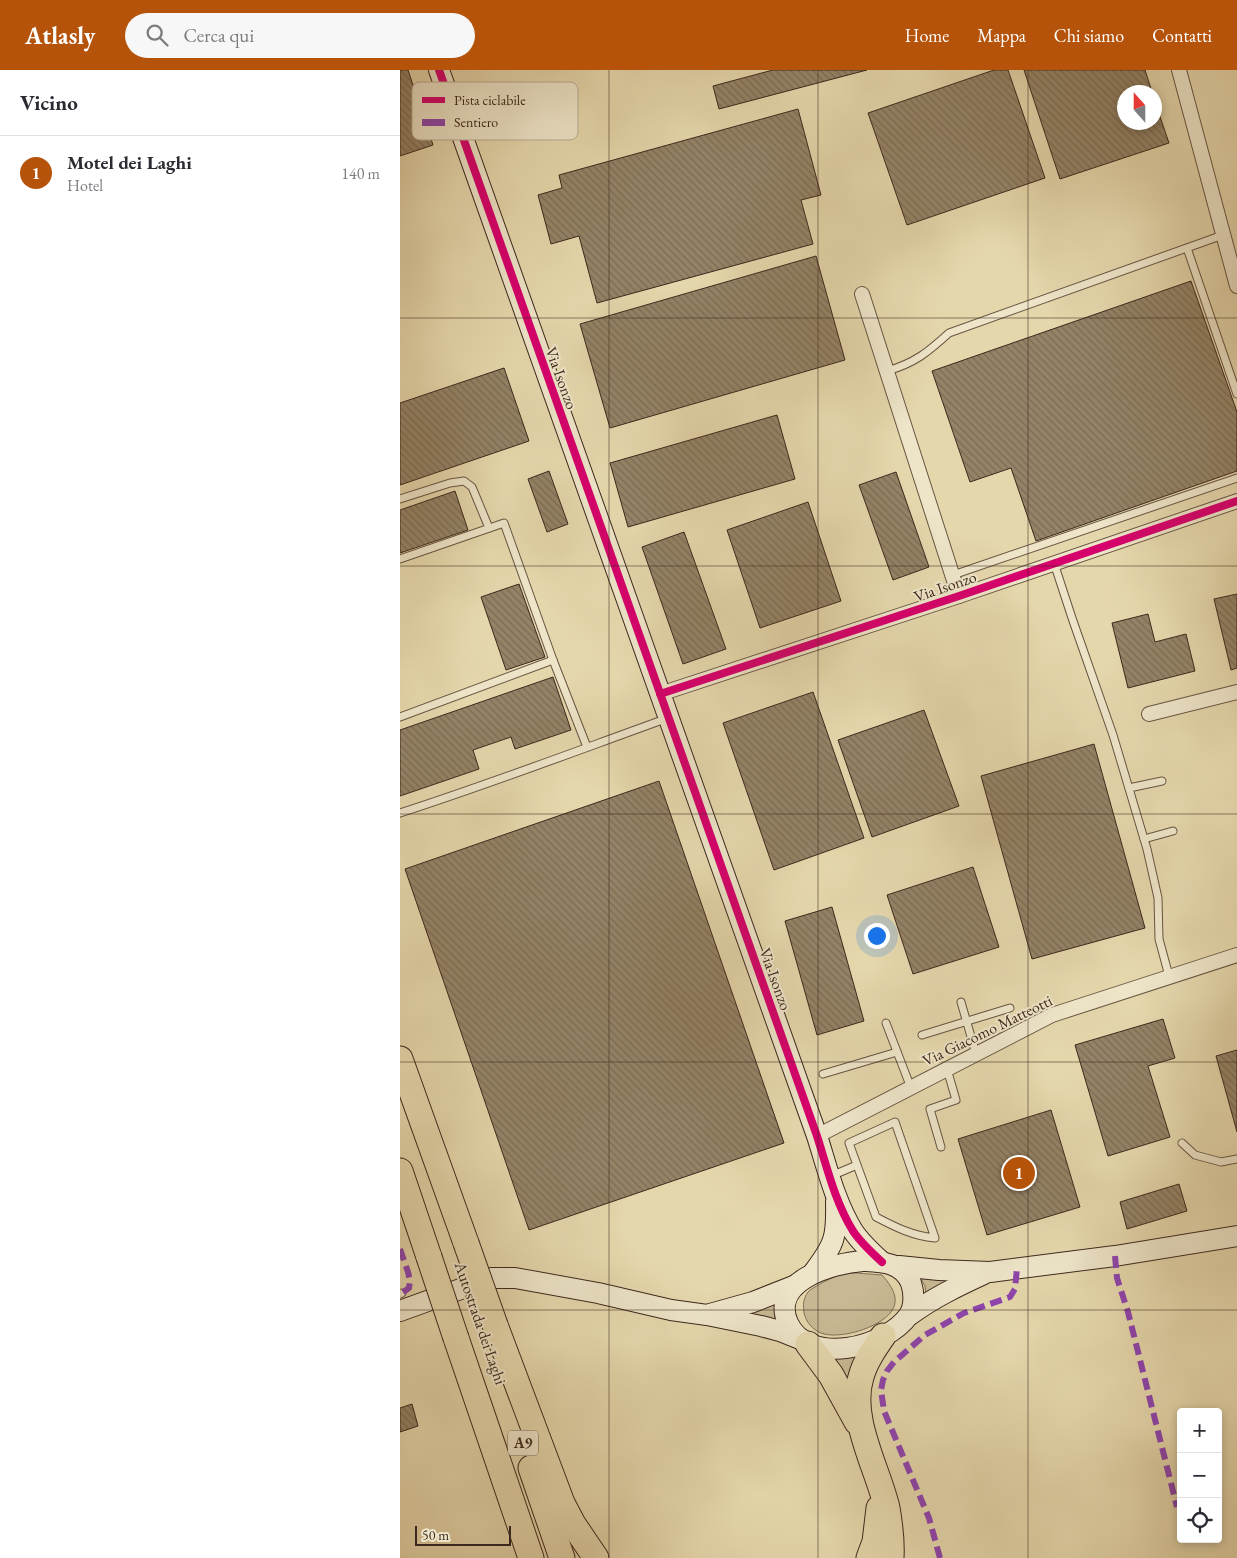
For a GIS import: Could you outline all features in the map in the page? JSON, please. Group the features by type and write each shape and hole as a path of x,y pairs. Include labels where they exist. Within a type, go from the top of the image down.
{"highway":[{"path":"400,1059 460,1245"},
{"name":"Autostrada dei Laghi","path":"400,1088 489,1327 562,1558"},
{"name":"Autostrada dei Laghi","path":"400,1171 531,1558"},
{"path":"489,1327 562,1503 573,1524 596,1558"},
{"path":"883,1336 871,1353 860,1378 858,1404 864,1438 887,1507 903,1542 907,1558"},
{"path":"804,1341 831,1375 864,1438"},
{"path":"490,1438 523,1558"},
{"path":"869,1558 875,1542 878,1524 879,1483"},
{"path":"887,1507 892,1542 891,1558"}],"street":[{"name":"Via Isonzo","path":"439,70 443,82"},
{"path":"1179,70 1223,235 1234,263 1237,286"},
{"name":"Via Isonzo","path":"464,140 833,1185 852,1230 867,1249 890,1264"},
{"name":"Via Isonzo","path":"862,294 959,596"},
{"name":"Via Isonzo","path":"660,694 959,596 1237,501"},
{"path":"1149,714 1237,692"},
{"name":"Via Giacomo Matteotti","path":"817,1136 1052,1015 1237,955"},
{"name":"Via Isonzo","path":"813,1273 827,1254 833,1241 836,1227 833,1185"},
{"path":"707,1315 753,1302 796,1285 813,1273 848,1262 890,1264 939,1270 990,1272 1115,1256 1237,1236"},
{"path":"890,1264 908,1277 913,1290 914,1300 910,1315"},
{"path":"401,1300 491,1278 515,1278 598,1293 671,1310 707,1315 780,1331 822,1348 842,1349 862,1345 883,1336 910,1315 944,1293 990,1272"},
{"path":"796,1285 787,1297 785,1309 787,1322 792,1331 804,1341"}],"lane":[{"path":"887,371 904,366 926,354 949,333 1223,235"},
{"path":"1187,248 1237,394"},
{"path":"953,575 1237,478"},
{"path":"400,499 450,482 464,481 472,487 489,528"},
{"path":"400,559 504,523 553,660 587,747"},
{"path":"1054,563 1130,788 1158,898 1159,940 1169,976"},
{"path":"400,717 553,660"},
{"path":"400,813 473,789 668,718"},
{"path":"1130,788 1162,781"},
{"path":"1144,839 1173,830"},
{"path":"961,1002 976,1054"},
{"path":"922,1035 1010,1008"},
{"path":"886,1023 911,1088"},
{"path":"823,1074 897,1052"},
{"path":"941,1147 930,1109 956,1100 947,1069"},
{"path":"895,1122 935,1238 905,1232 876,1217 857,1165 849,1144 895,1122"},
{"path":"1182,1143 1195,1155 1221,1162 1237,1159"},
{"path":"833,1185 857,1165"}],"shaded area":[{"path":"857,1273 882,1275 889,1283 895,1297 894,1307 891,1312 878,1323 848,1334 829,1335 815,1330 808,1322 804,1313 804,1302 808,1292 839,1275"},
{"path":"919,1276 957,1276 926,1295 925,1286"},
{"path":"776,1299 775,1313 778,1323 741,1313"},
{"path":"862,1355 853,1389 828,1357"}],"building":[{"path":"400,70 408,70 412,82 412,140 431,140 433,145 400,156"},
{"path":"773,70 867,70 719,109 713,86"},
{"path":"994,70 1008,70 1045,178 907,225 868,113"},
{"path":"1024,70 1145,70 1150,85 1117,85 1117,130 1162,130 1162,122 1169,143 1060,179"},
{"path":"798,109 821,195 801,200 813,244 597,303 579,236 551,244 538,195 562,188 559,175"},
{"path":"816,256 845,360 610,428 580,324"},
{"path":"1191,281 1237,412 1237,471 1036,541 1011,468 970,482 932,371"},
{"path":"504,368 529,441 400,485 400,403"},
{"path":"777,415 795,479 628,527 610,463"},
{"path":"549,471 568,524 547,532 528,479"},
{"path":"896,472 929,567 893,580 859,485"},
{"path":"455,491 468,530 400,553 400,510"},
{"path":"808,502 841,601 760,628 727,530"},
{"path":"684,532 726,649 683,664 642,547"},
{"path":"519,584 545,657 506,670 481,597"},
{"path":"1237,594 1237,668 1231,670 1214,599"},
{"path":"1148,614 1155,642 1186,634 1195,671 1128,688 1112,623"},
{"path":"553,677 571,730 515,749 511,737 473,750 479,769 400,796 400,730"},
{"path":"813,692 864,838 774,870 723,723"},
{"path":"924,710 959,806 872,837 838,740"},
{"path":"1094,744 1145,928 1032,959 981,776"},
{"path":"659,781 784,1143 529,1230 405,869"},
{"path":"973,867 999,947 913,974 887,895"},
{"path":"832,907 864,1021 817,1035 785,921"},
{"path":"1163,1019 1175,1058 1148,1066 1170,1137 1108,1156 1075,1045"},
{"path":"1237,1050 1237,1132 1216,1056"},
{"path":"1051,1110 1080,1207 987,1235 958,1139"},
{"path":"1179,1184 1187,1211 1127,1229 1120,1202"},
{"path":"412,1404 418,1426 400,1432 400,1408"}],"marked path":[{"path":"400,1249 410,1281 409,1288 402,1293"},
{"path":"1115,1256 1117,1278 1128,1312 1177,1507"},
{"path":"940,1558 929,1518 884,1411 881,1390 883,1380 894,1362 925,1335 964,1313 1010,1297 1015,1289 1017,1268"}],"cycle path":[{"path":"439,70 443,82"},
{"path":"464,140 817,1136 836,1196 853,1231 882,1262"},
{"path":"660,694 959,596 1237,501"}],"place":[{"name":"Motel dei Laghi","path":"1019,1173"}]}
